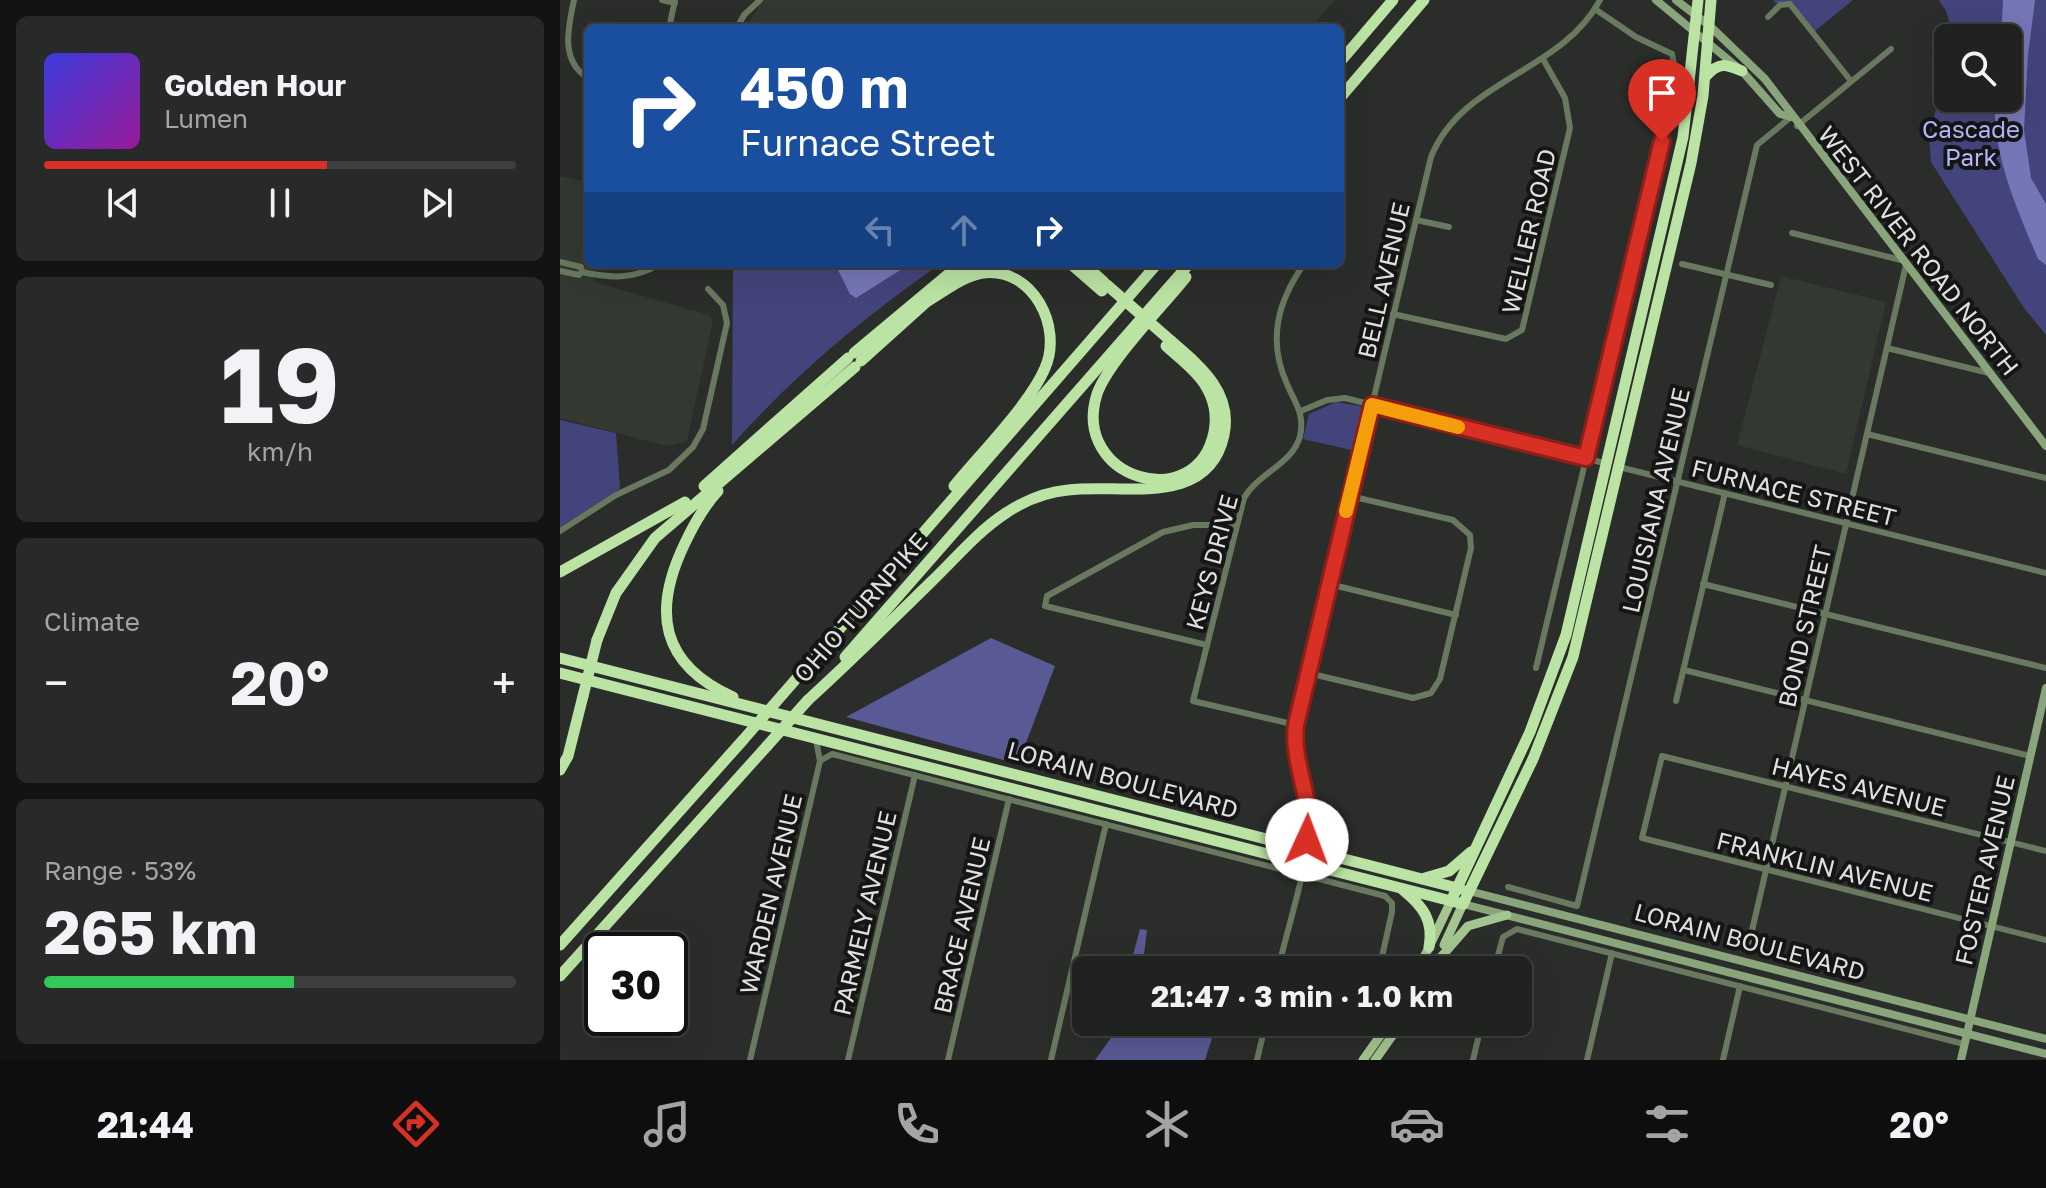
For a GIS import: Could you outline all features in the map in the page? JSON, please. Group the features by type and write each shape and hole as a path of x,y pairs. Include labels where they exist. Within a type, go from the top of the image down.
{"highway":[{"path":"1344,46 1390,0"},
{"path":"1344,57 1390,0"},
{"path":"1344,93 1424,0"},
{"path":"1463,889 1477,846 1555,671 1683,137 1698,0"},
{"path":"1457,902 1533,759 1568,674 1691,163 1705,77 1711,0"},
{"path":"1705,77 1714,66 1724,63 1742,71"},
{"path":"778,713 720,691 696,677 676,654 666,621 668,585 693,526 712,497 750,458 957,268"},
{"path":"560,770 568,756 595,640 623,572 677,509 966,268"},
{"path":"808,700 974,540 1018,506 1069,489 1173,487 1191,480 1211,463 1224,436 1222,397 1211,378 1105,288 1077,268"},
{"path":"1088,268 1105,288"},
{"name":"OHIO TURNPIKE","path":"560,945 743,740 1154,268"},
{"name":"OHIO TURNPIKE","path":"560,976 808,700 1186,268"},
{"path":"1169,343 1206,385 1213,401 1215,428 1211,444 1192,468 1170,478 1143,479 1121,470 1103,450 1094,424 1096,397 1104,379 1193,268"},
{"path":"874,589 1038,380 1050,351 1050,331 1041,304 1029,290 1002,274 973,276 928,301"},
{"path":"595,640 610,604 641,554 673,521 750,458"},
{"path":"560,572 677,509"},
{"name":"LORAIN BOULEVARD","path":"560,658 778,713 1302,862 1412,877 1463,889"},
{"name":"LORAIN BOULEVARD","path":"560,674 1457,902"},
{"path":"560,758 581,696"},
{"path":"1412,877 1437,876 1449,871 1477,846"},
{"path":"1399,887 1426,914 1431,936 1429,947"}],"main road":[{"name":"WEST RIVER ROAD NORTH","path":"1656,0 1742,71 1780,114 1791,117"},
{"name":"WEST RIVER ROAD NORTH","path":"1676,0 1710,26 1765,79 1797,126 2046,446"},
{"name":"FOSTER AVENUE","path":"1961,1060 2046,688"},
{"name":"LORAIN BOULEVARD","path":"1463,889 2046,1039"},
{"name":"LORAIN BOULEVARD","path":"1457,902 2046,1054"},
{"path":"1425,956 1457,902"},
{"path":"1438,956 1457,902"},
{"path":"1443,956 1468,926 1507,915"},
{"path":"1363,1060 1380,1036"},
{"path":"1375,1060 1392,1036"}],"street":[{"path":"574,0 566,49 576,69 584,75"},
{"path":"662,0 675,2 670,24"},
{"path":"739,24 760,0"},
{"name":"BELL AVENUE","path":"1281,956 1302,862 1309,805 1297,760 1296,725 1431,157 1450,123 1472,102 1576,35 1600,0"},
{"path":"1768,17 1780,5 1790,4 1851,81"},
{"path":"1536,668 1662,141 1674,64 1672,54 1636,37 1595,9"},
{"path":"1797,126 1891,49"},
{"name":"WELLER ROAD","path":"1393,314 1506,339 1522,330 1570,128 1565,98 1543,59"},
{"name":"LOUISIANA AVENUE","path":"1508,887 1577,906 1757,145 1791,117"},
{"path":"1416,220 1449,227"},
{"path":"1792,233 1904,262"},
{"path":"560,262 581,267 582,272"},
{"name":"BOND STREET","path":"1748,948 1887,348 1904,262"},
{"path":"1682,264 1771,285"},
{"path":"560,271 618,278 651,268"},
{"path":"1301,411 1282,373 1276,331 1282,300 1302,268"},
{"path":"560,531 616,495 669,470 699,439 727,323 725,310 708,289"},
{"path":"1887,348 1989,373"},
{"name":"FURNACE STREET","path":"1301,411 1336,398 1372,405 2046,573"},
{"name":"KEYS DRIVE","path":"1296,725 1193,701 1237,525 1250,489 1294,450 1299,438 1301,411"},
{"path":"1867,434 2046,478"},
{"path":"1676,701 1725,493"},
{"path":"1308,673 1413,698 1426,696 1439,683 1456,615 1471,548 1467,530 1453,520 1350,496"},
{"path":"1207,645 1045,606 1047,596 1163,532 1193,525 1237,525"},
{"path":"1329,584 1456,615"},
{"path":"1703,584 2046,668"},
{"path":"1684,670 2030,756"},
{"name":"WARDEN AVENUE","path":"750,1060 820,761 815,737"},
{"name":"LORAIN BOULEVARD","path":"820,761 832,754 1106,824 1302,862 1385,896 1392,903 1382,956"},
{"name":"HAYES AVENUE","path":"1642,838 1662,756 2046,851"},
{"name":"PARMELY AVENUE","path":"848,1060 915,775"},
{"name":"BRACE AVENUE","path":"948,1060 1009,799"},
{"path":"1051,1060 1106,824"},
{"name":"FRANKLIN AVENUE","path":"1642,838 2046,940"},
{"name":"LORAIN BOULEVARD","path":"1498,956 1503,937 1517,929 1964,1044"},
{"path":"1587,1060 1612,953"},
{"path":"1723,1060 1740,986"},
{"path":"1257,1060 1263,1036"},
{"path":"1473,1060 1479,1036"}],"shaded area":[{"path":"758,0 1335,0 1314,24 747,24 758,9"},
{"path":"560,176 584,181 584,268 593,268 594,282 709,315 713,321 687,441 667,446 560,418"},
{"path":"1781,276 1886,302 1846,474 1737,445"},
{"path":"991,638 1055,666 1018,764 846,717"},
{"path":"1140,929 1147,930 1144,956 1133,956"},
{"path":"1213,1036 1205,1060 1095,1060 1111,1038"}],"green space":[{"path":"1773,0 1853,0 1815,31 1792,2 1776,3"},
{"name":"Cascade Park","path":"1939,0 2046,0 2046,335 2024,308 1931,162 1929,137 1935,112 2022,112 2022,24 1950,24"},
{"path":"733,268 935,268 831,348 732,445"},
{"path":"1336,402 1360,406 1364,410 1356,451 1303,439 1309,414"},
{"path":"560,420 616,433 620,489 560,527"}],"water":[{"path":"2003,0 2035,0 2024,130 2031,178 2046,204 2046,265 2038,259 2022,220 1998,140 1995,112 2022,112 2022,24 2002,24"},
{"path":"837,268 904,268 856,298 850,294"}],"slow traffic":[{"path":"1346,511 1372,405 1458,427"}],"route":[{"path":"1307,840 1309,805 1297,760 1296,725 1372,405 1586,458 1662,141"}]}
